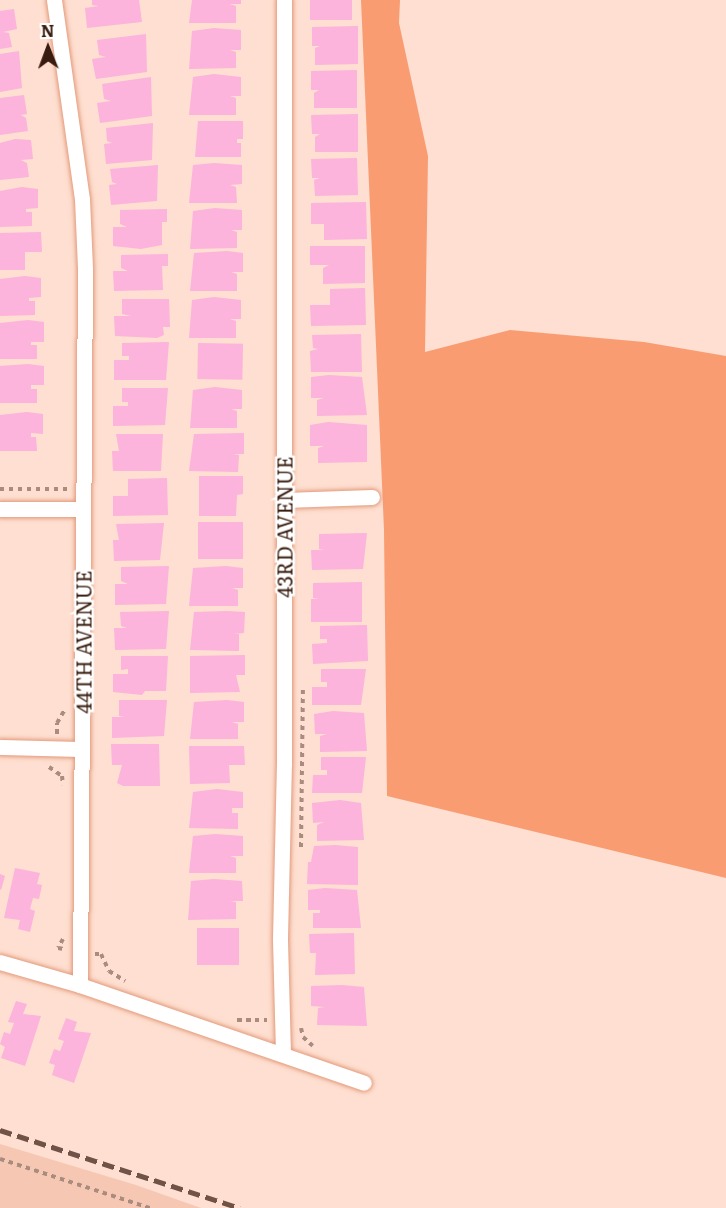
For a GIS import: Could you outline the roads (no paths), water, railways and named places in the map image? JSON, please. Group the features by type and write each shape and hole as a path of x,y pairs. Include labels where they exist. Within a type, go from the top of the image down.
{"street":[{"name":"44TH AVENUE","path":"54,0 82,199 84,489 80,985"},
{"name":"43RD AVENUE","path":"283,1054 284,0"},
{"path":"284,500 372,497"},
{"path":"0,509 83,509"},
{"path":"0,747 82,749"},
{"path":"0,962 80,985 364,1083"}],"railway":[{"path":"0,1130 240,1208"}]}
